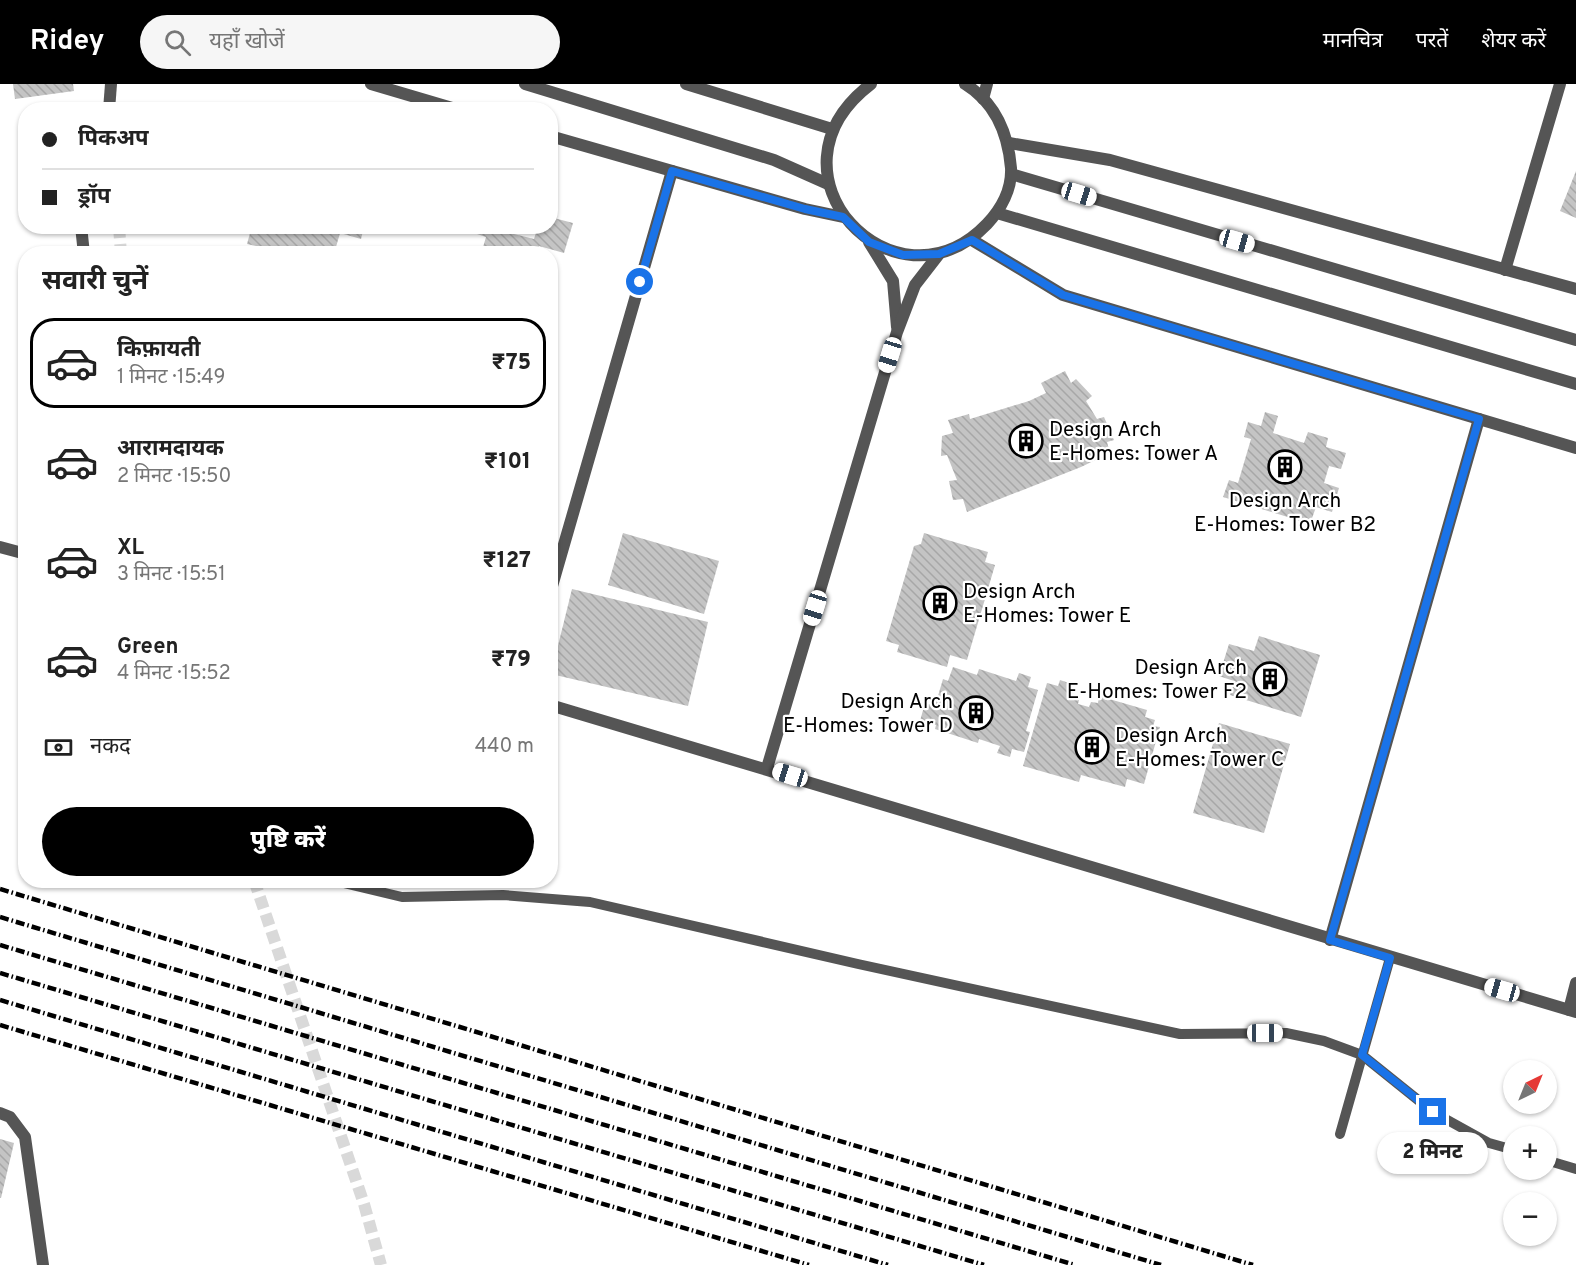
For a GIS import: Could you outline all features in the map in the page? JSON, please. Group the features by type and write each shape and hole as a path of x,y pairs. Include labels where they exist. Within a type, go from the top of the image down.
{"street":[{"path":"110,102 111,84"},
{"path":"371,84 432,102"},
{"path":"525,84 774,160 828,184"},
{"path":"686,84 832,129"},
{"path":"872,84 851,99 832,129 826,156 828,184 843,217 869,242 893,281 897,332"},
{"path":"869,242 903,255 939,254 972,240 997,213 1006,195 1011,174 1009,143 994,110 965,84"},
{"path":"983,99 987,84"},
{"path":"1505,270 1560,84"},
{"path":"558,138 805,209 843,217"},
{"path":"1009,143 1121,162 1576,289"},
{"path":"558,565 672,171"},
{"path":"1011,174 1576,340"},
{"path":"997,213 1576,384"},
{"path":"972,240 1063,295 1576,448"},
{"path":"767,768 897,332 915,285 939,254"},
{"path":"1330,940 1479,419"},
{"path":"0,547 18,552"},
{"path":"558,707 767,768 1330,940 1572,1011 1576,983"},
{"path":"0,1113 10,1117 25,1137 43,1265"}],"lane":[{"path":"364,888 402,897 503,895 590,903 1180,1034 1287,1033 1324,1041 1362,1055 1433,1112 1489,1143 1503,1147"},
{"path":"1340,1134 1390,958"},
{"path":"1557,1163 1576,1169"}],"building":[{"path":"13,84 73,84 74,91 15,99"},
{"path":"1576,171 1576,218 1560,211"},
{"path":"558,219 573,223 564,253 558,251 558,246 483,246 486,237 477,234 514,234 534,239 536,234 558,234"},
{"path":"250,234 340,234 336,246 247,244"},
{"path":"344,234 362,234 361,239"},
{"name":"Design Arch E-Homes: Tower A","path":"1065,371 1071,383 1076,379 1092,396 1086,401 1097,419 1104,417 1114,440 1107,442 1110,453 1081,467 967,512 963,499 953,500 949,481 957,480 947,455 941,456 942,436 953,433 948,420 969,414 970,419 1029,401 1046,393 1041,383"},
{"name":"Design Arch E-Homes: Tower B2","path":"1265,412 1278,416 1273,433 1304,443 1308,432 1328,438 1326,447 1346,453 1341,469 1329,466 1324,483 1339,488 1332,512 1316,507 1310,524 1223,497 1229,480 1238,483 1251,439 1244,437 1248,422 1261,426"},
{"path":"623,533 719,561 704,614 608,585"},
{"name":"Design Arch E-Homes: Tower E","path":"924,533 988,552 985,562 995,565 967,660 950,655 947,667 897,652 899,645 886,641 914,546 921,544"},
{"path":"572,589 708,622 688,706 558,676 558,646"},
{"name":"Design Arch E-Homes: Tower F2","path":"1259,636 1320,655 1301,717 1230,695 1234,681 1219,676 1229,644 1254,651"},
{"name":"Design Arch E-Homes: Tower D","path":"953,667 977,675 979,669 1016,681 1019,673 1031,677 1028,687 1038,690 1026,731 1030,732 1024,752 1012,749 1010,757 997,753 1000,746 979,739 978,743 935,729 936,725 920,721 925,703 935,706 943,679 948,681"},
{"name":"Design Arch E-Homes: Tower C","path":"1060,680 1075,685 1073,694 1080,696 1078,704 1089,707 1091,702 1098,703 1099,696 1147,710 1145,717 1155,720 1153,726 1160,727 1144,784 1127,779 1125,787 1081,775 1079,782 1023,766 1047,683 1058,686"},
{"path":"1219,723 1290,744 1264,833 1193,813"},
{"path":"0,1139 14,1143 1,1198 0,1198"}],"tunnel":[{"path":"120,234 120,246"},
{"path":"257,888 364,1204 381,1265"}],"railway":[{"path":"0,889 1253,1265"},
{"path":"0,917 1161,1265"},
{"path":"0,945 1075,1265"},
{"path":"0,973 984,1265"},
{"path":"0,1000 888,1265"},
{"path":"0,1025 809,1265"}],"place":[{"name":"Design Arch E-Homes: Tower A","path":"1026,441"},
{"name":"Design Arch E-Homes: Tower B2","path":"1285,467"},
{"name":"Design Arch E-Homes: Tower E","path":"940,603"},
{"name":"Design Arch E-Homes: Tower F2","path":"1270,679"},
{"name":"Design Arch E-Homes: Tower D","path":"976,713"},
{"name":"Design Arch E-Homes: Tower C","path":"1092,747"}],"route":[{"path":"640,282 672,171 805,209 843,217 869,242 903,255 939,254 972,240 1063,295 1479,419 1330,940 1390,958 1362,1055 1433,1112"}]}
